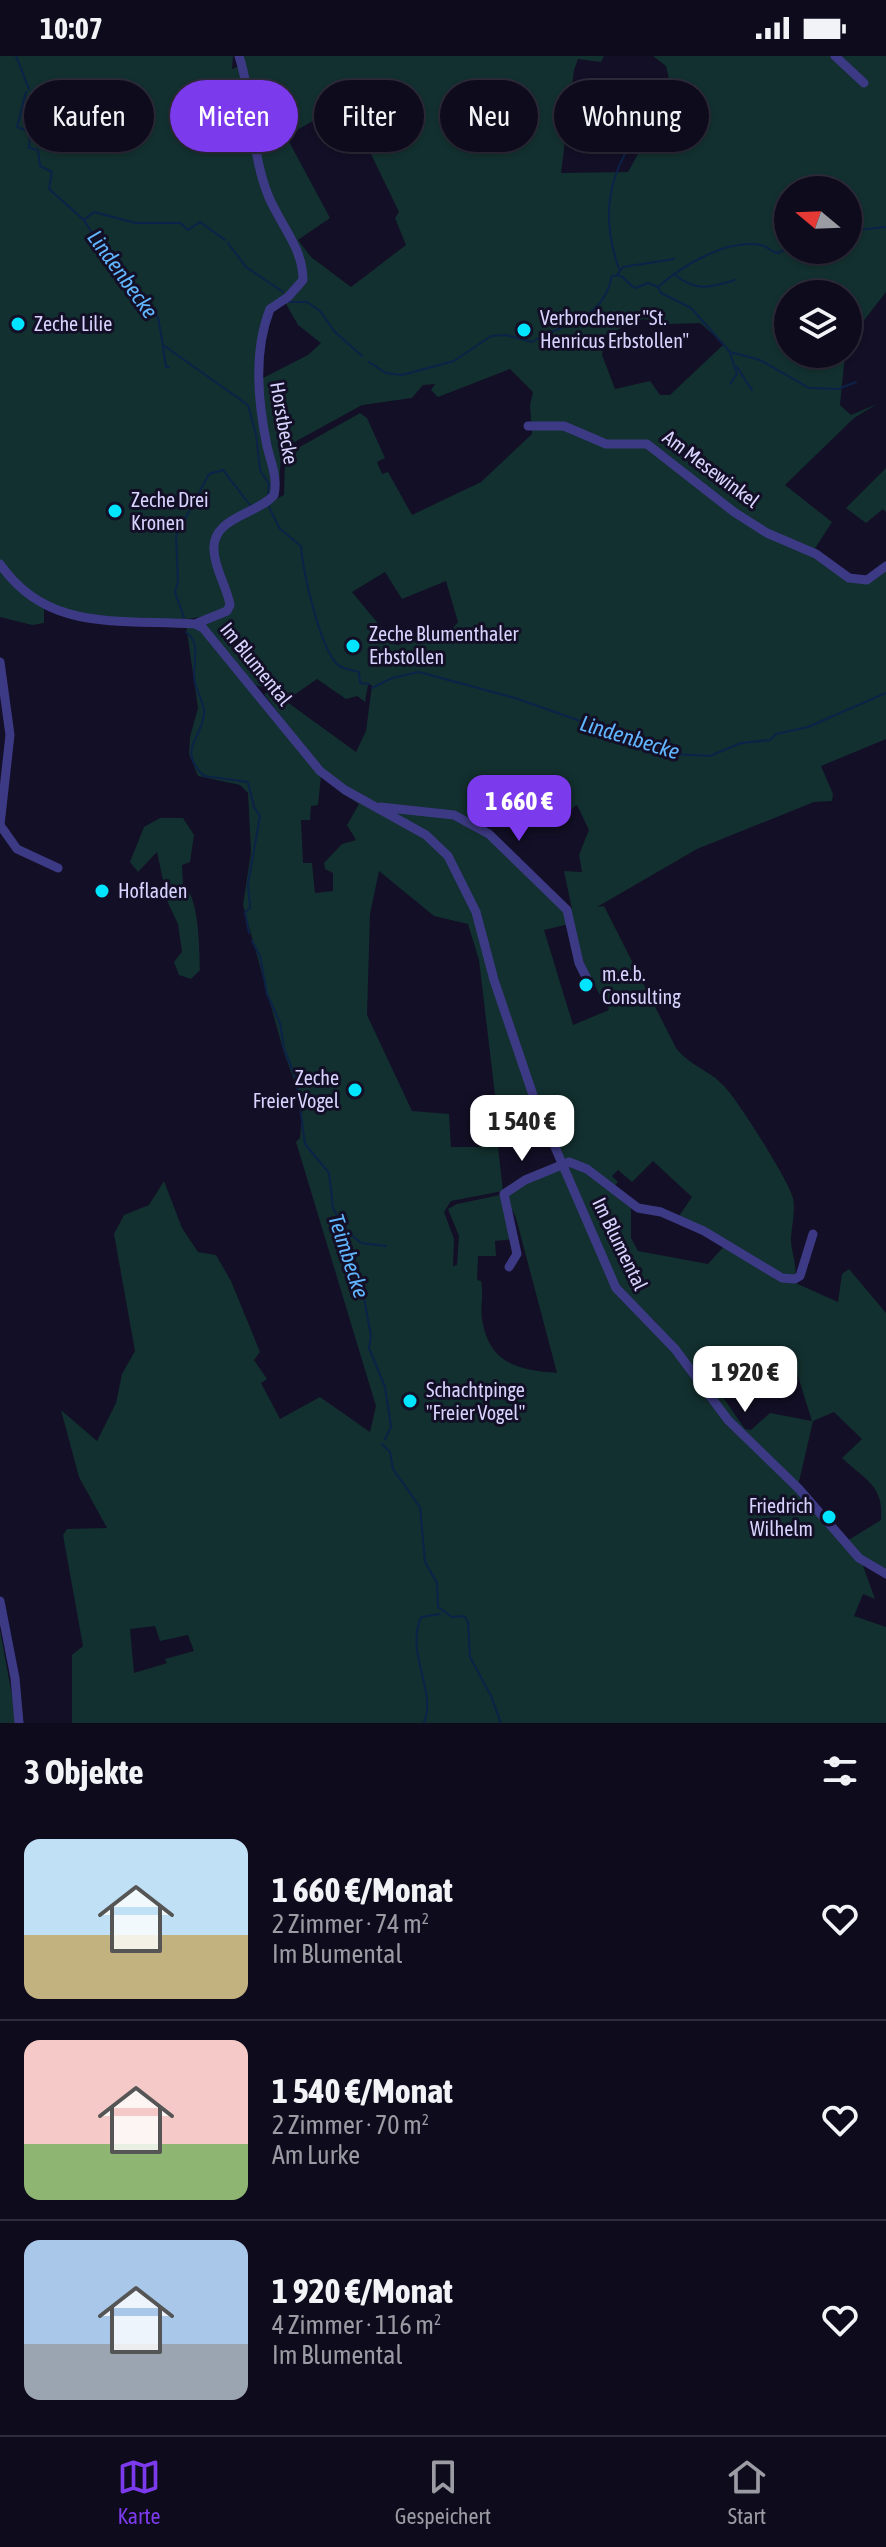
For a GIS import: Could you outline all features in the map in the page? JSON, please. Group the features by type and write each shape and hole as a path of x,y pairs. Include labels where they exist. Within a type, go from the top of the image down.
{"street":[{"name":"Horstbecke","path":"195,624 227,611 230,605 214,552 218,533 226,524 274,495 275,475 265,430 258,372 260,356 270,309 303,280 302,260 269,198 258,166 249,87 239,56"},
{"path":"835,56 864,83"},
{"name":"Am Mesewinkel","path":"528,426 564,426 606,444 647,444 734,512 767,533 816,554 849,578 860,581 886,566"},
{"name":"Im Blumental","path":"0,564 29,598 55,611 132,622 195,624 215,640 320,771 435,842 460,876 483,930 494,980 523,1068 598,1250 627,1304 675,1349 715,1406 799,1489 848,1546 863,1561 886,1574"},
{"path":"0,662 10,735 0,825 17,849 58,868"},
{"name":"Im Blumental","path":"375,806 454,815 489,834 567,910 587,979"},
{"name":"Im Blumental","path":"563,1163 587,1169 638,1208 661,1212 704,1231 782,1278 795,1279 802,1270 813,1234"},
{"path":"509,1267 517,1254 504,1194 563,1163"},
{"path":"0,1601 15,1678 19,1723"}],"green space":[{"path":"0,56 233,56 232,69 244,64 241,56 604,56 601,62 578,59 573,80 554,80 554,152 564,152 561,173 628,172 639,152 709,152 709,80 669,80 666,66 653,56 886,56 886,292 862,323 862,280 774,280 774,368 844,368 840,405 851,415 877,404 854,418 785,485 832,522 812,553 859,582 871,579 886,568 886,739 821,766 833,794 832,801 814,802 697,849 597,907 604,906 676,1048 731,1094 782,1175 794,1203 791,1241 795,1278 761,1265 727,1241 677,1219 692,1197 653,1161 632,1182 618,1170 612,1176 618,1182 613,1188 587,1168 564,1158 549,1129 545,1132 533,1122 529,1111 498,1120 479,960 468,924 434,916 379,871 370,914 367,1015 412,1111 449,1114 451,1147 498,1147 503,1191 451,1201 444,1212 454,1239 453,1266 457,1265 459,1236 448,1209 457,1204 500,1195 514,1239 495,1241 496,1256 478,1256 477,1280 481,1281 482,1286 482,1319 491,1346 508,1362 530,1370 557,1373 516,1218 506,1197 517,1186 561,1168 620,1299 672,1348 714,1407 795,1488 862,1563 875,1599 863,1594 854,1616 886,1627 886,1723 72,1723 72,1655 83,1646 63,1535 67,1529 107,1528 79,1477 61,1410 97,1441 116,1403 122,1374 135,1351 114,1234 124,1215 149,1205 164,1181 182,1228 198,1252 216,1255 231,1281 260,1352 254,1360 267,1379 261,1383 280,1419 320,1397 370,1432 376,1406 296,1142 300,1138 303,1103 284,1053 243,905 251,852 248,793 240,785 198,776 189,754 198,708 186,625 201,630 211,638 321,776 318,805 311,806 310,820 301,820 303,863 312,863 315,893 333,891 333,873 325,869 324,863 342,844 356,840 347,825 359,804 344,794 370,804 319,766 264,694 272,691 356,752 366,731 372,685 368,685 365,702 357,696 346,699 317,679 291,697 251,682 203,625 206,619 229,612 232,607 215,552 225,523 214,541 213,551 228,602 223,611 183,619 133,621 83,616 44,604 44,623 32,625 0,617","holes":["170,80 298,80 298,129 314,120 314,80 424,80 424,152 370,152 399,212 395,218 406,245 351,287 311,257 298,240 330,218 295,152 257,152 261,171 293,238 302,266 304,281 285,302 298,325 321,343 308,355 259,380 256,379 256,363 264,320 271,307 300,282 299,260 267,203 253,152 170,152","643,319 670,324 700,323 724,344 670,395 660,395 650,381 615,389 602,355 605,335","510,369 533,392 530,405 532,434 481,482 412,515 388,472 382,474 377,462 385,458 367,418 360,413 291,452 285,461 284,495 232,522 264,503 274,490 278,492 281,460 291,444 362,405 412,398 423,385 435,384 431,390 438,397","385,572 402,599 446,581 458,622 441,643 428,639 396,645 352,592","489,784 534,790 549,824 577,805 589,830 579,855 582,872 564,871 572,909 546,889 512,853 475,822","573,923 580,958 600,995 604,994 609,1010 573,1025 544,930","155,1626 160,1641 188,1635 194,1651 165,1659 167,1663 134,1673 130,1629"]},
{"path":"886,468 886,512 883,509 866,523 846,508"},
{"path":"160,818 183,818 194,835 190,862 182,865 183,885 193,901 199,937 200,970 191,979 179,975 174,962 182,952 178,924 168,903 157,852 138,872 130,862 144,827"},
{"path":"575,1165 631,1204 631,1238 638,1251 708,1264 727,1243 760,1267 838,1302 842,1274 849,1269 886,1313 886,1573 870,1565 847,1541 881,1520 876,1491 842,1458 862,1439 834,1412 813,1421 798,1486 731,1421 688,1364 718,1390 745,1429 751,1430 770,1413 812,1421 795,1367 765,1367 762,1387 751,1375 721,1361 709,1378 686,1362 654,1320 634,1308 620,1291 566,1167"},
{"path":"0,1630 15,1712 15,1723 0,1723"}],"waterway":[{"name":"Lindenbecke","path":"16,56 25,80"},
{"name":"Lindenbecke","path":"24,100 17,127 24,130"},
{"name":"Lindenbecke","path":"38,152 40,166 52,172 49,189 84,220 104,252 158,318 163,345 248,405 256,434 260,470 269,484 268,494"},
{"path":"619,269 610,231 610,196 626,152"},
{"path":"85,219 94,212 136,223 180,223 188,230 200,222 225,240"},
{"path":"862,230 886,227"},
{"path":"228,243 246,267 283,292"},
{"path":"658,287 692,262 720,250 748,244 774,251"},
{"path":"617,275 623,267 674,259"},
{"path":"674,274 689,284 703,287 735,280"},
{"path":"369,362 386,373 402,375 454,361 491,336 506,335 532,342 592,312 607,291 612,276 617,275 636,288 648,283 658,287 661,293 691,308 730,352 760,360 809,388 838,389 856,382"},
{"path":"289,302 307,302 320,311 334,331 362,356"},
{"path":"163,347 166,367 169,367"},
{"path":"730,353 737,374 730,384"},
{"path":"737,367 752,390"},
{"name":"Teimbecke","path":"184,618 175,592 178,582 176,536 209,474 223,470 250,505"},
{"name":"Lindenbecke","path":"268,505 280,529 301,546 313,607 330,654 341,667 359,672 360,683 369,684"},
{"name":"Teimbecke","path":"186,632 194,642 195,683 204,710 203,722 191,751 192,758 204,776 248,782 254,807 260,816 248,884 250,908 245,912 249,933"},
{"name":"Lindenbecke","path":"372,688 392,678 419,672 515,698 674,754 710,756 741,743 770,740 776,734 808,727 886,693"},
{"name":"Teimbecke","path":"252,941 260,956 267,994 280,1023 284,1049 296,1078 305,1144 329,1173 333,1208 344,1228 351,1262 362,1287 371,1336 369,1348 385,1387 391,1427 385,1439"},
{"path":"345,1230 361,1243 386,1246"},
{"name":"Teimbecke","path":"382,1444 390,1452 393,1469 420,1507 425,1562 437,1583 438,1607 452,1617 464,1616 468,1622 470,1657 491,1696 501,1723"},
{"path":"424,1723 427,1698 418,1658 417,1631 421,1617 440,1614"}],"place":[{"name":"Zeche Lilie","path":"18,324"},
{"name":"Verbrochener \"St. Henricus Erbstollen\"","path":"524,330"},
{"name":"Zeche Drei Kronen","path":"115,511"},
{"name":"Zeche Blumenthaler Erbstollen","path":"353,646"},
{"name":"Hofladen","path":"102,891"},
{"name":"m.e.b. Consulting","path":"586,985"},
{"name":"Zeche Freier Vogel","path":"355,1090"},
{"name":"Schachtpinge \"Freier Vogel\"","path":"410,1401"},
{"name":"Friedrich Wilhelm","path":"829,1517"}]}
